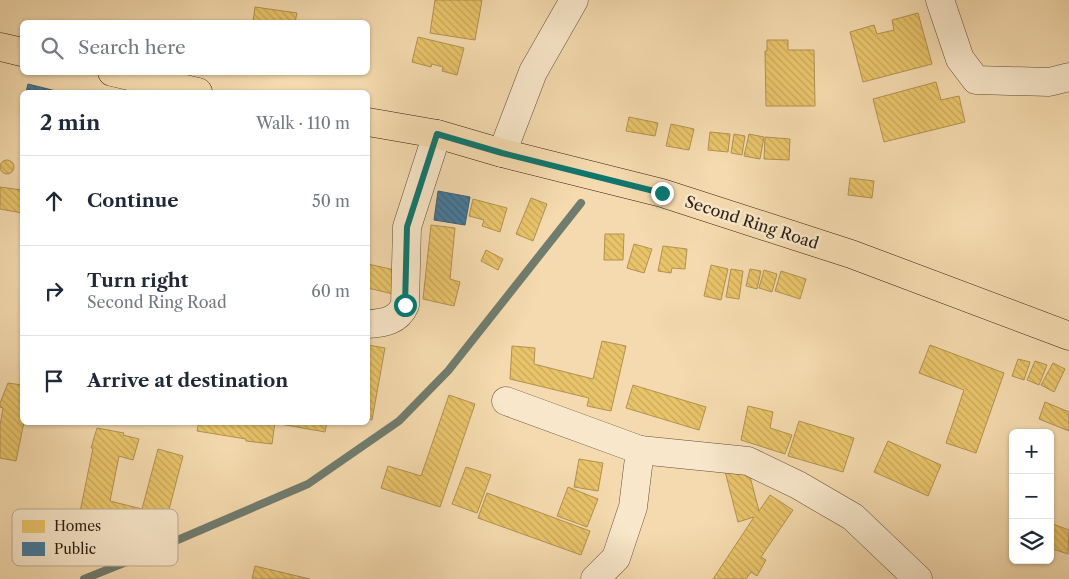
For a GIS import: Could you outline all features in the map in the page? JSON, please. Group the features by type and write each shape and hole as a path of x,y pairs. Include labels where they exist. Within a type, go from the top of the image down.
{"main road":[{"path":"0,46 20,51"},
{"path":"125,75 189,90"},
{"name":"Second Ring Road","path":"370,122 437,134 502,153 662,193 851,254 1069,336"}],"street":[{"path":"502,153 533,72 574,0"},
{"path":"940,0 960,58 976,80 1049,82 1069,76"},
{"path":"370,324 390,320 401,314 405,305 407,227 437,134"},
{"path":"506,401 640,450 748,462 798,485 853,517 918,579"},
{"path":"595,579 616,558 633,506 640,450"}],"building: Homes":[{"path":"435,0 482,0 475,40 430,33"},
{"path":"255,7 297,13 295,20 253,20"},
{"path":"918,13 932,64 863,82 850,32 874,25 877,34 894,30 892,20"},
{"path":"418,37 464,48 457,75 442,71 443,67 432,64 431,67 412,62"},
{"path":"767,40 788,40 788,50 814,50 815,106 766,106 765,51 767,51"},
{"path":"936,82 941,100 959,96 965,122 884,142 873,99"},
{"path":"629,117 658,123 655,136 626,131"},
{"path":"671,124 694,129 689,150 666,146"},
{"path":"710,132 730,134 728,152 708,150"},
{"path":"734,134 745,136 742,155 731,153"},
{"path":"749,134 764,137 760,159 744,156"},
{"path":"765,137 790,139 789,160 764,159"},
{"path":"7,160 12,162 14,167 12,172 7,174 2,172 0,167 2,162"},
{"path":"850,178 874,181 872,198 848,195"},
{"path":"0,187 20,190 20,213 0,209"},
{"path":"531,198 547,204 533,241 516,234"},
{"path":"473,199 507,208 500,232 482,226 484,220 469,216"},
{"path":"431,225 455,228 450,279 460,282 454,306 423,299"},
{"path":"605,234 624,234 623,260 604,260"},
{"path":"634,244 652,249 644,273 627,268"},
{"path":"663,246 687,249 685,269 672,268 671,273 658,271"},
{"path":"486,250 503,259 498,270 481,261"},
{"path":"370,264 399,271 393,294 370,288"},
{"path":"711,265 728,269 721,300 704,296"},
{"path":"731,269 743,271 739,299 726,297"},
{"path":"750,269 761,271 757,289 746,286"},
{"path":"764,270 777,274 772,292 759,288"},
{"path":"781,271 806,279 800,299 775,291"},
{"path":"602,341 626,346 611,411 587,406 589,398 510,379 512,346 535,348 534,364 593,379"},
{"path":"370,345 385,348 372,420 370,420"},
{"path":"930,345 1004,373 976,453 946,443 964,390 919,373"},
{"path":"1018,359 1030,362 1024,380 1012,376"},
{"path":"1035,361 1047,365 1039,385 1027,380"},
{"path":"1053,363 1065,369 1054,392 1041,385"},
{"path":"8,383 20,385 20,425 23,425 16,461 0,458 0,426 3,408 0,407"},
{"path":"633,385 706,407 699,430 626,408"},
{"path":"449,395 475,404 440,507 381,488 388,466 421,476"},
{"path":"1045,402 1069,412 1069,431 1039,419"},
{"path":"748,406 773,412 770,428 792,435 785,454 741,440"},
{"path":"799,421 854,438 843,472 788,456"},
{"path":"198,425 275,425 272,444 197,431"},
{"path":"286,425 326,425 325,432"},
{"path":"97,428 124,433 123,435 139,439 133,460 119,456 110,501 142,509 81,509 93,448 91,448"},
{"path":"888,441 941,465 928,496 874,472"},
{"path":"158,449 183,456 169,509 142,509"},
{"path":"579,459 603,463 598,491 574,487"},
{"path":"747,465 759,511 770,495 793,510 761,557 766,560 757,576 751,572 746,579 713,579 754,517 738,522 725,471"},
{"path":"466,467 491,475 477,513 452,504"},
{"path":"568,487 598,499 587,527 557,516"},
{"path":"487,493 590,531 581,555 478,518"},
{"path":"1054,524 1069,530 1068,554 1054,549"},
{"path":"255,566 310,579 252,579"}],"building: Public":[{"path":"28,84 52,90 26,90"},
{"path":"438,191 470,197 465,225 434,220"}],"waterway":[{"path":"178,540 308,484 399,421 448,371 581,203"},
{"path":"84,579 116,566"}],"route":[{"path":"405,305 407,227 437,134 502,153 662,193"}]}
